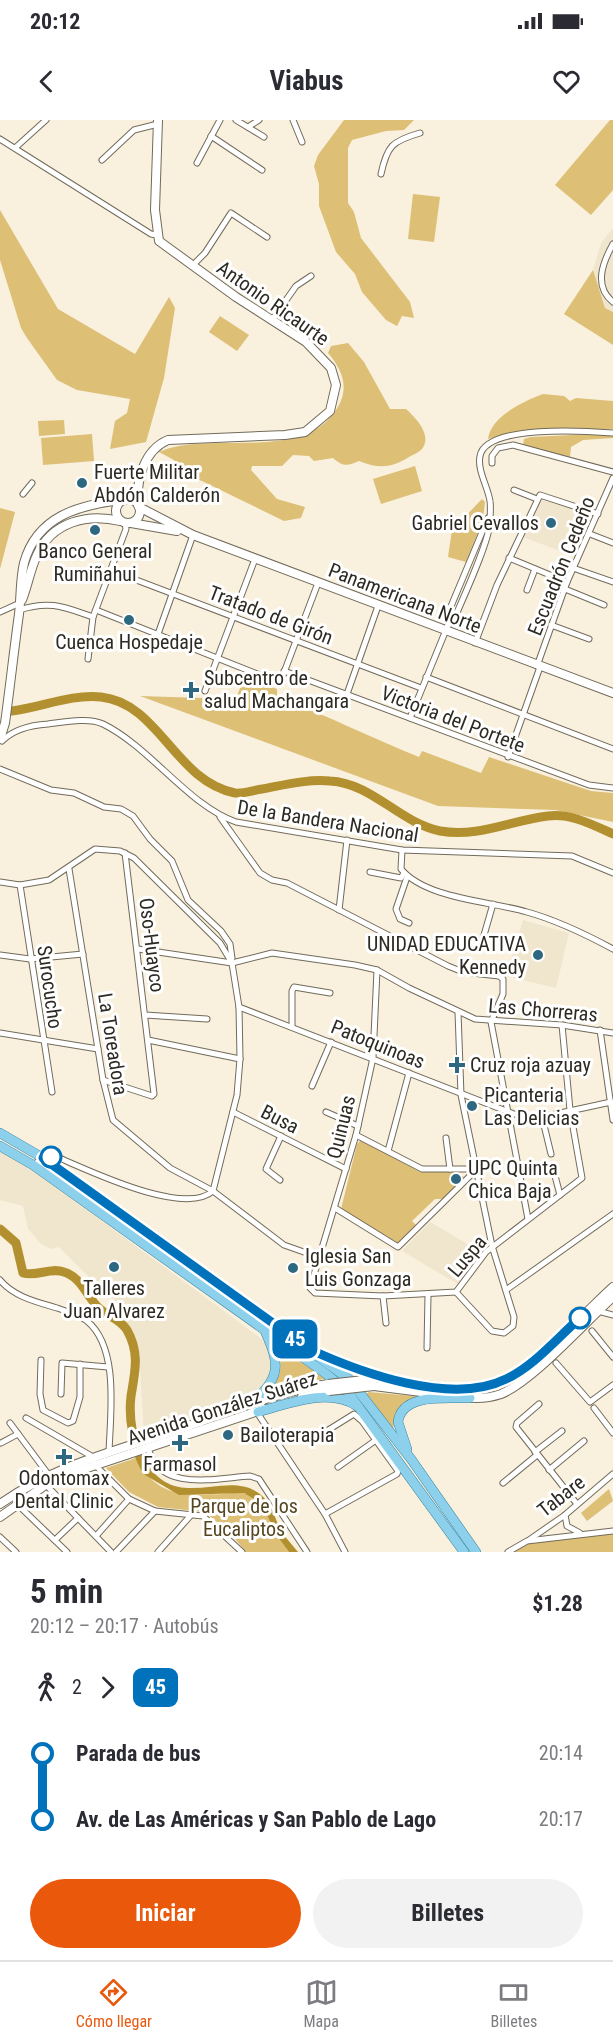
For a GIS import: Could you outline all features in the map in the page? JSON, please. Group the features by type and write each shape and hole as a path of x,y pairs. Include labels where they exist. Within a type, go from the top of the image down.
{"main road":[{"path":"157,235 158,122"},
{"name":"Antonio Ricaurte","path":"139,506 139,487 149,454 168,440 296,434 313,427 330,411 336,394 331,368 306,342 164,247 157,235"},
{"path":"139,487 115,510 126,522 139,516 139,506"},
{"name":"Panamericana Norte","path":"0,740 5,723 20,586 28,553 51,523 81,506 123,500 133,500 139,506 190,534 378,606 446,627 476,643 612,690"},
{"name":"Panamericana Norte","path":"19,609 37,554 58,530 86,518 106,517 190,534"},
{"path":"0,1133 43,1158 309,1349 357,1388 411,1459 469,1550"},
{"path":"0,1146 33,1164 347,1391 469,1550"},
{"name":"Avenida González Suárez","path":"0,1504 48,1474 328,1387 389,1380 481,1389 504,1380 546,1348 613,1287"},
{"name":"Avenida González Suárez","path":"374,1383 471,1398 501,1393 518,1383 613,1300"},
{"path":"255,1409 276,1374 274,1353 264,1329"},
{"path":"309,1349 389,1380"},
{"path":"255,1409 323,1397 346,1401 361,1410"},
{"path":"411,1459 398,1422 405,1408 417,1401 471,1398"},
{"name":"Avenida González Suárez","path":"0,1517 45,1484 94,1461"}],"street":[{"path":"15,148 46,120"},
{"path":"197,163 220,120"},
{"path":"236,120 264,137"},
{"path":"248,127 259,120"},
{"path":"293,120 302,142"},
{"path":"102,160 134,130 158,122"},
{"path":"381,174 390,146 420,133"},
{"path":"211,136 262,170"},
{"path":"0,139 148,232 157,235"},
{"path":"192,266 205,253 231,213 267,237"},
{"path":"613,244 605,259 601,274 602,287 613,302"},
{"path":"272,320 296,286 311,276"},
{"path":"410,718 446,627 449,611 489,513 491,502 480,456 489,442 516,434 581,431 613,433"},
{"path":"492,463 492,456 498,448 513,445 613,472"},
{"name":"Escuadrón Cedeño","path":"508,757 567,582 613,478"},
{"path":"23,494 32,483"},
{"path":"514,490 537,499"},
{"path":"476,643 509,558 540,495 546,495 598,514"},
{"path":"606,495 613,498"},
{"path":"88,659 93,617 126,528 126,522"},
{"path":"158,634 173,594 190,534"},
{"path":"590,534 613,543"},
{"path":"509,558 567,582"},
{"path":"205,691 255,559"},
{"path":"573,568 613,582"},
{"path":"527,590 535,569"},
{"name":"Tratado de Girón","path":"110,570 421,688"},
{"path":"96,610 280,683 318,583"},
{"path":"565,589 604,605"},
{"path":"0,613 34,605 56,604 93,617"},
{"path":"347,694 378,606"},
{"path":"0,613 19,609"},
{"path":"551,625 589,639"},
{"name":"Victoria del Portete","path":"284,671 589,786 613,788"},
{"path":"426,677 613,749"},
{"name":"De la Bandera Nacional","path":"0,740 36,725 64,722 102,723 158,764 220,817 251,826 402,850 572,856 613,873"},
{"path":"0,769 51,790 74,793 104,807 121,809 133,816 150,839 172,861 188,900 221,931 230,944 239,1007 240,1059 233,1112 213,1191 203,1197 160,1196 137,1190 57,1157 43,1158 33,1164"},
{"path":"220,817 260,873 272,880 287,883 448,966 463,972 501,977 504,981 503,994 491,1022 528,1219"},
{"path":"339,910 347,840"},
{"path":"0,882 20,885 49,880 69,869 96,849 125,853 143,863 220,943 232,963"},
{"path":"402,850 400,862 406,875 427,888 529,912 613,948"},
{"name":"Oso-Huayco","path":"103,1080 152,1096 154,1089 125,853"},
{"name":"La Toreadora","path":"69,869 109,1112 120,1128 170,1168 213,1191 284,1245 318,1257"},
{"path":"370,872 394,879 406,875"},
{"path":"406,875 396,909 400,919 410,923"},
{"name":"Surocucho","path":"20,885 42,1040 52,1092"},
{"path":"482,942 493,904"},
{"path":"138,949 232,963"},
{"name":"Las Chorreras","path":"232,963 272,953 377,970 458,1012 491,1022 562,1025 600,1029 613,1033"},
{"path":"0,955 30,960 83,954"},
{"name":"Quinuas","path":"310,1288 356,1135 373,1058 377,970"},
{"path":"292,1026 294,987 330,993"},
{"name":"Patoquinoas","path":"239,1007 373,1058 461,1095 506,1110 542,1117 610,1102"},
{"path":"456,1292 492,1331 504,1333 514,1322 492,1246 461,1095 458,1012"},
{"path":"145,1015 207,1019"},
{"name":"Luspa","path":"310,1288 320,1294 383,1296 456,1292 492,1246 584,1176 570,1110 562,1025"},
{"path":"600,1029 613,1119"},
{"path":"0,1033 98,1049"},
{"path":"148,1040 240,1059"},
{"path":"312,1086 331,1042"},
{"path":"388,1151 409,1073"},
{"name":"Busa","path":"233,1112 346,1169"},
{"path":"326,1112 358,1126"},
{"path":"542,1117 551,1154"},
{"path":"356,1135 422,1169 477,1168"},
{"path":"280,1180 266,1169 281,1136"},
{"path":"446,1138 450,1169"},
{"path":"335,1208 398,1247 477,1168"},
{"path":"554,1172 560,1195"},
{"path":"506,1290 613,1214"},
{"path":"0,1280 16,1294 87,1321 102,1342 108,1366 111,1423 109,1456"},
{"path":"427,1348 428,1295"},
{"path":"383,1296 386,1323"},
{"path":"598,1311 613,1315"},
{"path":"592,1331 613,1357"},
{"path":"41,1360 40,1394 43,1410 62,1422 73,1421 80,1397 80,1364"},
{"path":"61,1394 62,1363 108,1366"},
{"path":"556,1363 591,1402 613,1385"},
{"path":"539,1404 515,1425 577,1504"},
{"path":"594,1408 613,1433"},
{"path":"255,1409 325,1514 345,1552"},
{"path":"325,1432 354,1414 362,1421 398,1471 397,1474 325,1514"},
{"path":"26,1418 94,1461 129,1499 156,1511 203,1516 240,1551"},
{"path":"10,1423 48,1474"},
{"path":"503,1483 562,1431"},
{"path":"1,1443 18,1434"},
{"path":"338,1467 376,1440"},
{"path":"549,1470 584,1441"},
{"path":"144,1446 153,1461 181,1480 250,1476 260,1479 307,1552"},
{"name":"Tabare","path":"508,1552 565,1515 613,1474"},
{"path":"45,1484 111,1552"},
{"path":"96,1536 129,1499"},
{"path":"17,1504 67,1552"},
{"path":"116,1552 156,1511"},
{"path":"158,1552 192,1514"},
{"path":"565,1515 567,1526 582,1533"},
{"path":"55,1540 78,1518"},
{"path":"527,1540 613,1531"},
{"path":"0,1537 16,1552"}],"shaded area":[{"path":"613,228 613,312 605,308 593,270 601,243"},
{"name":"Gabriel Cevallos","path":"542,497 578,509 560,551 523,537"},
{"name":"UNIDAD EDUCATIVA Kennedy","path":"523,920 569,933 556,988 506,976"},
{"path":"0,1151 29,1167 263,1340 271,1351 274,1371 263,1389 245,1399 144,1436 140,1367 135,1337 116,1308 114,1299 94,1287 95,1283 59,1247 51,1249 41,1244 28,1229 23,1206 0,1200"},
{"path":"430,1222 483,1253 461,1286 402,1251"},
{"path":"143,1456 155,1474 169,1484 184,1488 231,1485 246,1487 260,1494 271,1508 283,1534 298,1552 289,1552 278,1537 264,1509 256,1500 244,1493 179,1495 145,1475 136,1458"}],"green space":[{"path":"344,120 414,120 404,130 386,131 352,140 348,148 348,203 354,212 361,238 410,302 414,318 402,316 397,326 386,320 362,292 355,274 336,252 319,206 319,184 314,166 318,155"},
{"path":"610,120 613,120 613,190 591,215 555,185"},
{"path":"413,194 440,197 434,242 408,239"},
{"path":"0,210 58,309 135,354 169,297 175,308 164,378 146,442 110,449 115,421 127,413 130,399 77,390 57,380 27,338 21,328 0,260"},
{"path":"593,270 605,308 613,312 613,345 564,314"},
{"path":"220,316 249,335 237,351 209,332"},
{"path":"348,343 364,362 390,409 406,409 422,427 425,439 424,445 418,452 385,466 359,461 346,465 333,458 314,461 309,456 293,455 282,466 252,466 251,470 277,499 305,507 301,518 284,521 202,481 181,474 174,460 159,452 180,446 257,443 306,434 325,422 340,403 344,389 342,376 328,353 331,346"},
{"path":"543,394 564,396 570,401 576,398 613,401 613,429 534,430 488,439 495,423 509,410"},
{"path":"64,420 65,434 39,436 38,421"},
{"path":"92,434 94,461 43,465 41,438"},
{"path":"613,435 613,438 583,440 571,447 570,457 523,445 524,439 531,437"},
{"path":"415,466 422,491 381,504 373,479"},
{"path":"482,499 485,502 483,520 466,562 448,557 452,530"},
{"path":"0,508 15,512 0,569"},
{"path":"245,676 277,689 277,695 281,698 419,757 422,751 481,773 489,757 591,791 613,793 613,822 555,810 438,806 140,696 202,698 232,708"},
{"path":"361,1140 420,1172 456,1172 464,1177 444,1199 435,1199 412,1221 416,1225 398,1243 341,1209 357,1144"},
{"path":"276,1347 326,1378 267,1395 280,1372 281,1366"},
{"path":"369,1392 424,1397 411,1401 402,1408 396,1417 393,1430 366,1394"},
{"name":"Parque de los Eucaliptos","path":"136,1458 153,1481 173,1491 184,1494 235,1492 253,1498 265,1511 289,1552 246,1552 231,1534 205,1512 158,1507 129,1492 106,1468"},
{"path":"609,1489 613,1501 587,1521 581,1513"},
{"path":"613,1534 613,1552 508,1552 527,1541"}],"waterway":[{"path":"12,711 78,697 101,697 121,702 153,727 197,774 214,786 235,793 287,784 330,781 345,783 359,789 412,820 440,831 468,832 535,818 565,816 582,820 613,834"},
{"path":"0,1229 16,1243 23,1273 59,1271 70,1274 99,1308 120,1322 127,1330 135,1355 130,1405 131,1424 145,1468"}],"bus line":[{"name":"45","path":"51,1157 43,1158 309,1349 389,1380 456,1389 481,1389 516,1374 580,1318"}],"place":[{"name":"Fuerte Militar Abdón Calderón","path":"82,483"},
{"name":"Gabriel Cevallos","path":"551,523"},
{"name":"Banco General Rumiñahui","path":"95,530"},
{"name":"Cuenca Hospedaje","path":"129,620"},
{"name":"Subcentro de salud Machangara","path":"191,690"},
{"name":"UNIDAD EDUCATIVA Kennedy","path":"538,955"},
{"name":"Cruz roja azuay","path":"457,1065"},
{"name":"Picanteria Las Delicias","path":"472,1106"},
{"name":"UPC Quinta Chica Baja","path":"456,1179"},
{"name":"Talleres Juan Alvarez","path":"114,1267"},
{"name":"Iglesia San Luis Gonzaga","path":"293,1268"},
{"name":"Bailoterapia","path":"228,1435"},
{"name":"Farmasol","path":"180,1443"},
{"name":"Odontomax Dental Clinic","path":"64,1457"}]}
